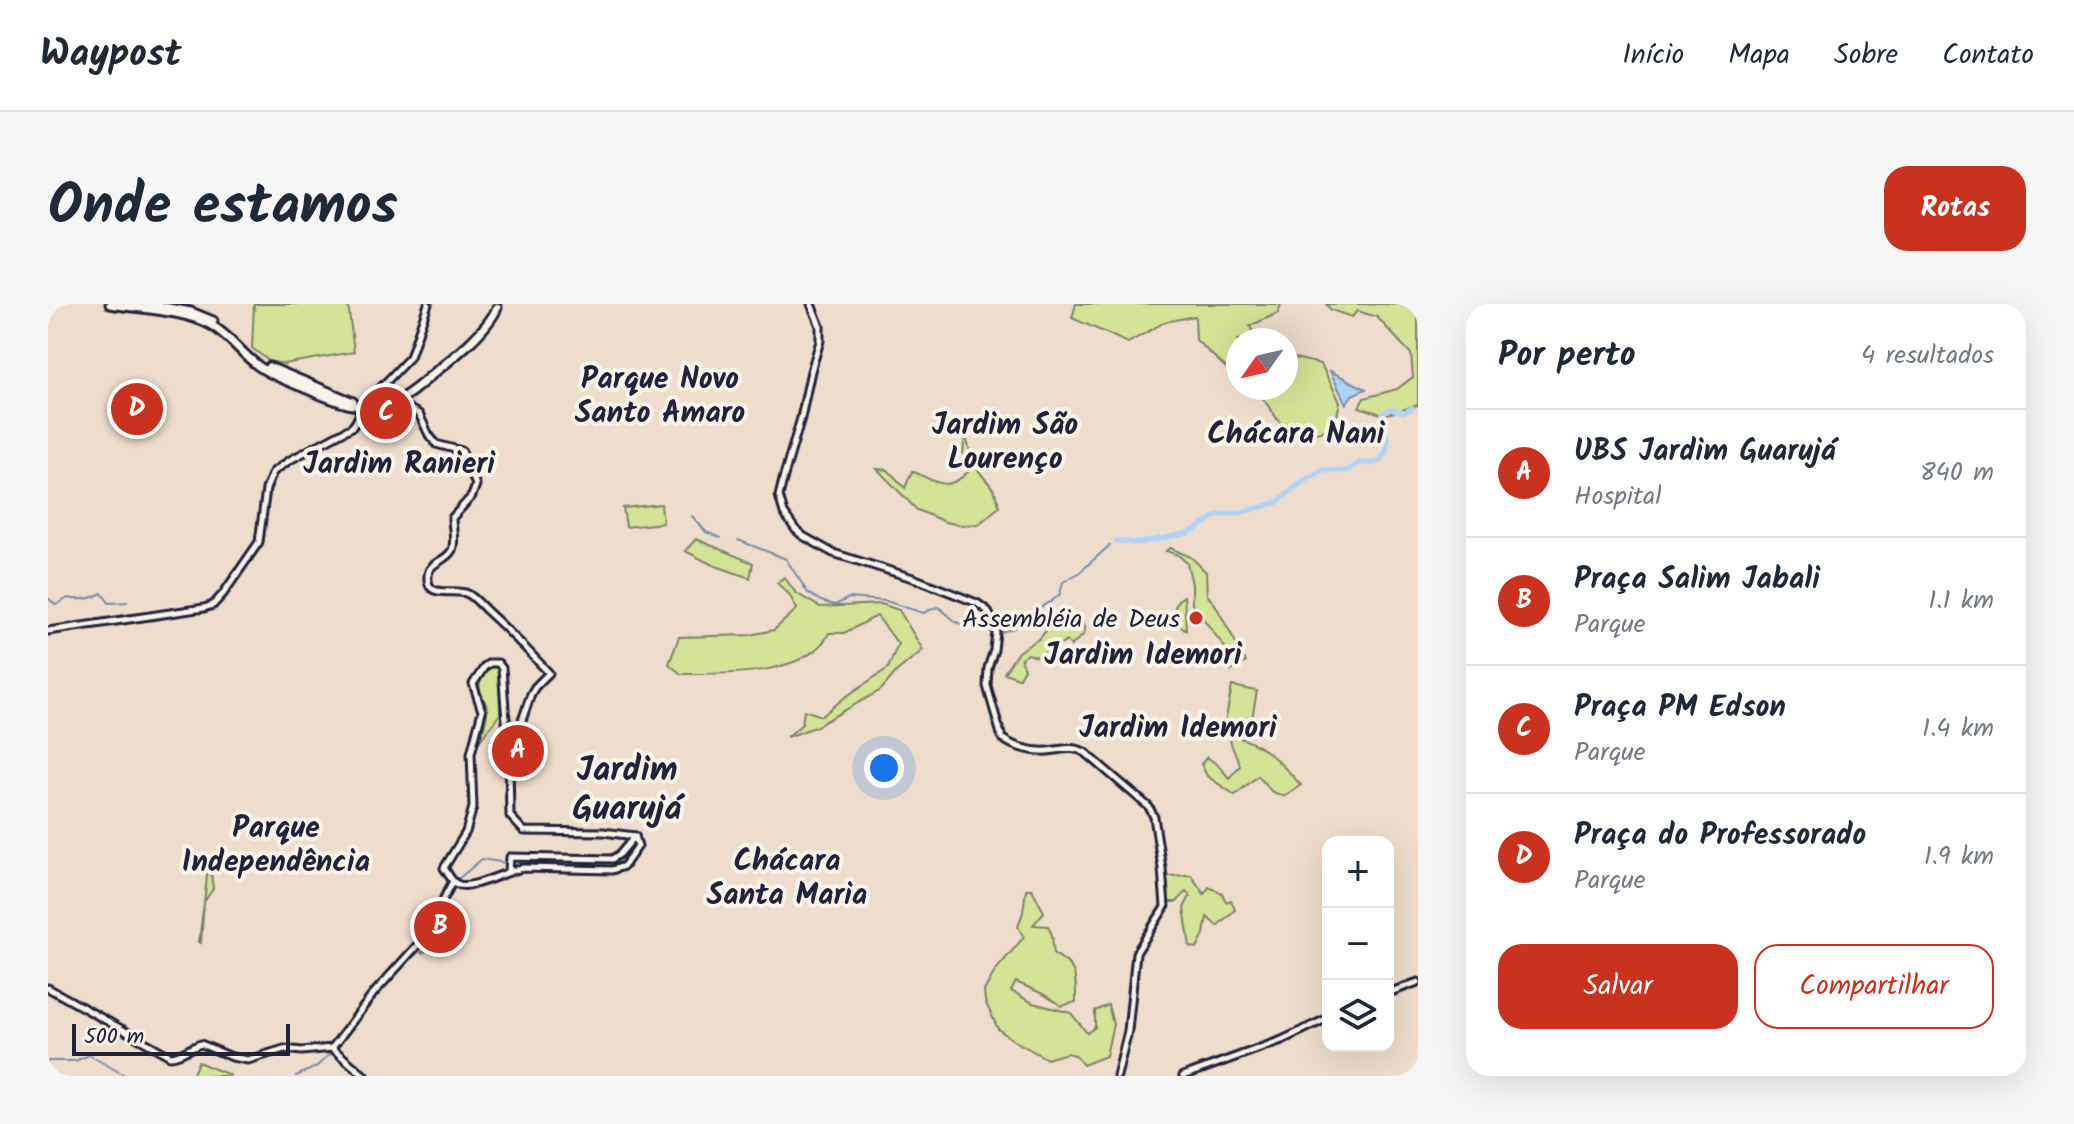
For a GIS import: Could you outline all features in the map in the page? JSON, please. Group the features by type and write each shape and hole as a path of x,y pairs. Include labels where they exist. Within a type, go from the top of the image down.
{"main road":[{"path":"110,304 180,309 204,316 260,362 350,402 364,404"},
{"path":"142,306 194,318 213,326 269,372 342,404 393,400 446,358 498,306"},
{"path":"172,314 178,314 180,309"}],"street":[{"path":"48,631 212,606 259,542 266,489 273,472 296,456 352,427 364,404 410,357 428,304"},
{"path":"811,304 820,326 820,341 779,496 784,513 803,536 833,553 916,579 977,603 988,611 996,632 987,686 1000,734 1005,741 1043,752 1077,747 1144,801 1152,812 1165,907 1136,953 1128,1031 1117,1076"},
{"path":"393,400 421,416 436,444 462,451 476,485 472,496 453,516 452,548 445,558 430,568 429,584 439,592 468,593 549,673 531,694 510,748"},
{"path":"498,663 502,668 510,748 510,816 524,831 603,832 635,836 640,846 624,866 612,870 523,868 468,886 453,881 444,868 466,832 473,807 471,753 482,711 473,684 487,664 498,663"},
{"path":"509,871 510,857 612,859 635,836"},
{"path":"332,1048 374,993 422,940 453,881"},
{"path":"1394,991 1418,982"},
{"path":"48,988 170,1056 201,1044 248,1060 284,1049 332,1048 365,1076"},
{"path":"1183,1076 1282,1040 1322,1020"}],"green space":[{"path":"254,304 348,304 354,352 284,364 269,361 252,348"},
{"path":"1076,304 1281,304 1278,313 1251,328 1226,328 1226,368 1196,340 1195,316 1165,322 1128,343 1072,318"},
{"path":"1326,304 1418,304 1418,405 1384,415 1359,407 1364,398 1397,389 1413,377 1411,354 1377,317 1357,311 1352,317 1331,310"},
{"path":"1298,359 1321,364 1340,402 1335,425 1307,434 1293,424 1280,423 1264,400 1298,400"},
{"path":"965,434 979,472 998,499 999,507 979,524 945,522 917,510 877,469 888,470 905,488 912,471 941,484 953,482 968,472 963,454"},
{"path":"661,504 663,523 626,527 623,508"},
{"path":"696,539 753,563 750,578 685,551"},
{"path":"1170,548 1191,557 1206,572 1207,595 1246,662 1231,671 1229,653 1192,604 1192,584 1187,563 1178,555 1166,551"},
{"path":"784,577 796,593 820,607 881,604 899,610 923,650 897,671 881,690 815,727 787,737 802,724 804,710 822,716 888,668 898,644 877,616 844,633 829,633 818,647 803,658 763,670 681,674 669,664 679,637 750,635 774,630 797,609 789,594 777,583"},
{"path":"1184,596 1186,630 1171,618 1178,600"},
{"path":"1058,614 1068,628 1081,618 1085,633 1071,646 1067,641 1036,657 1028,654 1021,659 1024,669 1019,678 1004,673 1018,652 1040,638 1052,617"},
{"path":"488,669 499,669 500,714 479,742 487,714 481,680"},
{"path":"1232,686 1257,691 1250,730 1225,723"},
{"path":"1234,736 1263,749 1301,785 1284,796 1272,792 1258,776 1235,795 1207,776 1201,764 1207,757 1229,778 1240,766 1230,739"},
{"path":"632,841 637,843 633,851 614,867 520,864 511,867 512,860 613,862 623,856"},
{"path":"208,855 209,855 213,889 204,902"},
{"path":"1191,875 1204,894 1209,887 1222,893 1226,902 1231,900 1235,910 1217,926 1207,917 1197,948 1190,947 1184,908 1190,896 1186,891 1177,902 1169,902 1164,883 1166,876"},
{"path":"1026,889 1032,889 1044,912 1033,925 1048,926 1054,954 1072,968 1076,1002 1062,1006 1016,982 1011,991 1033,1003 1071,1013 1087,1033 1095,1027 1095,1011 1108,1005 1113,1024 1106,1056 1083,1065 1075,1055 1067,1053 1047,1059 998,1029 985,1001 984,991 995,971 1024,937 1018,927"},
{"path":"444,907 449,909 440,935 433,946 422,953 420,950 429,941"},
{"path":"198,1062 230,1075 192,1076"}],"water":[{"path":"1330,371 1366,389 1352,395 1346,404"}],"waterway":[{"path":"1116,541 1140,543 1188,533 1218,515 1276,503 1322,470 1347,471 1359,463 1375,463 1381,460 1388,442 1383,413 1390,409 1404,412 1413,408"},
{"path":"692,516 706,532 721,538"},
{"path":"738,540 786,559 808,593 821,601 835,605 849,598 886,601 923,613 937,607 966,626"},
{"path":"1001,632 1014,628 1027,615 1052,601 1060,594 1063,582 1079,573 1110,545"},
{"path":"48,598 56,605 68,598 85,599 102,593 109,603 127,602"},
{"path":"975,623 992,630"},
{"path":"385,985 430,941 457,880 482,859 506,863"},
{"path":"341,1043 363,1011"},
{"path":"296,1076 316,1067 331,1053"},
{"path":"48,1061 75,1061 89,1055 126,1076"}],"place":[{"name":"Praça do Professorado","path":"137,409"},
{"name":"Praça PM Edson","path":"386,413"},
{"name":"Assembléia de Deus","path":"1196,618"},
{"name":"UBS Jardim Guarujá","path":"518,751"},
{"name":"Praça Salim Jabali","path":"440,927"}],"district":[{"name":"Parque Novo Santo Amaro","path":"660,395"},
{"name":"Chácara Nani","path":"1296,433"},
{"name":"Jardim São Lourenço","path":"1005,441"},
{"name":"Jardim Ranieri","path":"399,463"},
{"name":"Jardim Idemori","path":"1143,654"},
{"name":"Jardim Idemori","path":"1178,727"},
{"name":"Jardim Guarujá","path":"627,788"},
{"name":"Parque Independência","path":"276,844"},
{"name":"Chácara Santa Maria","path":"787,877"}]}
